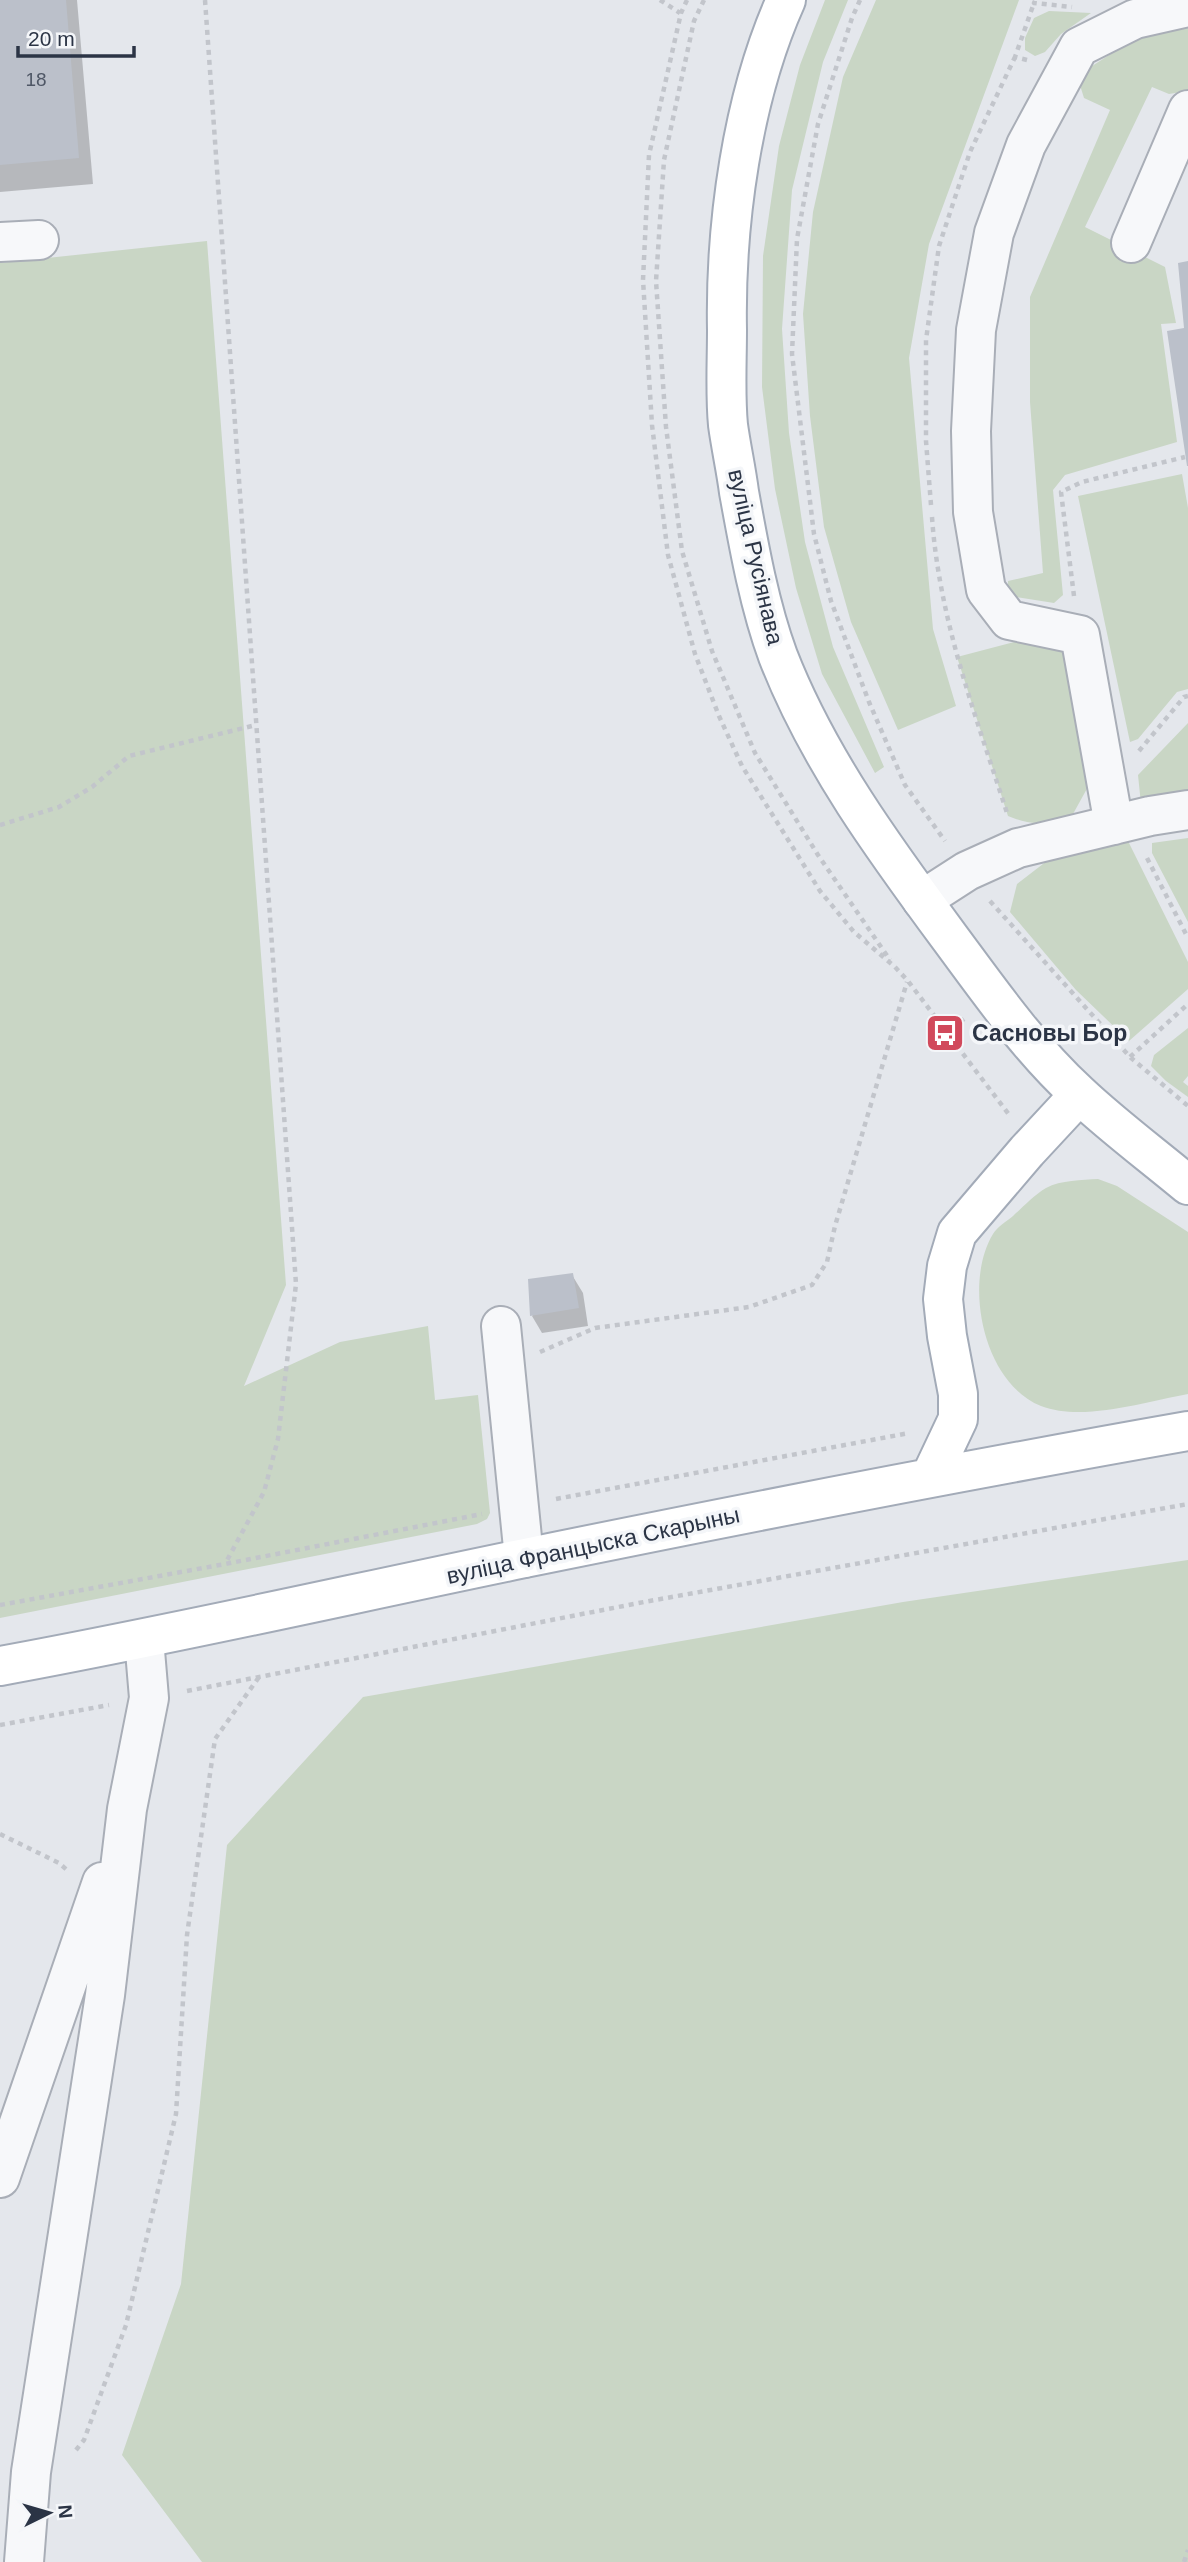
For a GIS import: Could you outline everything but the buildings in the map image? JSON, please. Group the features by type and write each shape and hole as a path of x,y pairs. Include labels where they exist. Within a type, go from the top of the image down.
{"main road":[{"name":"вуліца Русіянава","path":"786,0 752,102 728,247 728,423 747,538 778,655 804,714 836,775 922,900 1030,1043 1079,1095 1188,1185"},
{"path":"931,1476 958,1419 958,1394 943,1299 947,1266 957,1233 1079,1095"},
{"name":"вуліца Францыска Скарыны","path":"0,1666 144,1639 523,1558 931,1476 1188,1431"}],"street":[{"path":"1121,823 1080,635 1009,620 985,590 973,498 971,431 976,330 994,233 1026,145 1079,47 1135,19 1188,7"},
{"path":"1131,243 1188,110"},
{"path":"0,242 39,240"},
{"path":"922,900 967,871 1018,848 1188,810"},
{"path":"501,1325 523,1558"},
{"path":"24,2562 31,2472 104,1995 127,1809 149,1698 144,1639"},
{"path":"0,2178 127,1809"}],"path":[{"path":"205,0 296,1284 278,1439 264,1492 225,1564"},
{"path":"660,0 681,13"},
{"path":"860,0 818,124 797,239 792,354 814,534 831,601 869,702 905,785 1002,916 1130,1056 1188,1106"},
{"path":"1080,635 1061,492 1082,482 1185,457"},
{"path":"0,825 59,807 92,787 129,756 256,725"},
{"path":"1121,823 1188,938"},
{"path":"505,1367 596,1328 749,1307 813,1285 827,1262 835,1226 908,981 989,1091"},
{"path":"1130,1056 1188,1004"},
{"path":"0,1605 954,1425"},
{"path":"0,1725 645,1602 1188,1504"},
{"path":"75,2451 84,2440 126,2325 176,2113 187,1935 215,1739 259,1677"},
{"path":"0,1834 60,1863 97,1898"},
{"path":"1184,2562 1188,2550"}],"green space":[{"path":"825,0 848,0 823,62 792,190 782,329 789,433 805,542 833,647 884,767 875,773 822,674 796,588 775,489 762,387 763,256 779,146 800,65"},
{"path":"876,0 1019,0 929,244 909,358 933,629 956,706 898,730 851,622 824,527 810,416 803,314 813,212 843,77"},
{"path":"1049,11 1091,13 1061,34 1045,52 1035,56 1025,50 1025,38 1034,18"},
{"path":"1188,28 1188,91 1169,94 1152,87 1085,227 1165,267 1176,323 1161,324 1177,442 1065,475 1053,490 1063,595 1054,603 1016,597 1008,590 1008,581 1043,573 1030,402 1030,297 1110,110 1084,98 1079,82 1089,68 1134,39"},
{"path":"207,241 286,1285 244,1386 340,1342 428,1326 435,1400 478,1395 490,1513 487,1519 477,1524 0,1618 0,263"},
{"path":"1182,474 1188,508 1188,689 1177,692 1138,739 1130,742 1078,496"},
{"path":"1026,639 1045,639 1065,654 1089,785 1073,814 1040,823 1008,816 957,657"},
{"path":"1188,723 1188,796 1141,804 1138,775"},
{"path":"1188,838 1188,922 1152,853 1152,843"},
{"path":"1128,841 1188,962 1188,989 1129,1041 1076,990 1010,912 1017,884 1052,857"},
{"path":"1188,1028 1188,1076 1183,1082 1188,1086 1188,1097 1151,1066 1154,1055"},
{"path":"1098,1179 1117,1186 1188,1232 1188,1394 1114,1409 1076,1412 1058,1410 1041,1406 1021,1394 1005,1376 992,1354 984,1330 980,1278 984,1255 993,1234 1033,1198 1058,1183"},
{"path":"1188,1560 1188,2562 202,2562 122,2455 181,2284 227,1845 363,1697 903,1602"}],"place":[{"name":"Сасновы Бор","path":"945,1033"}]}
